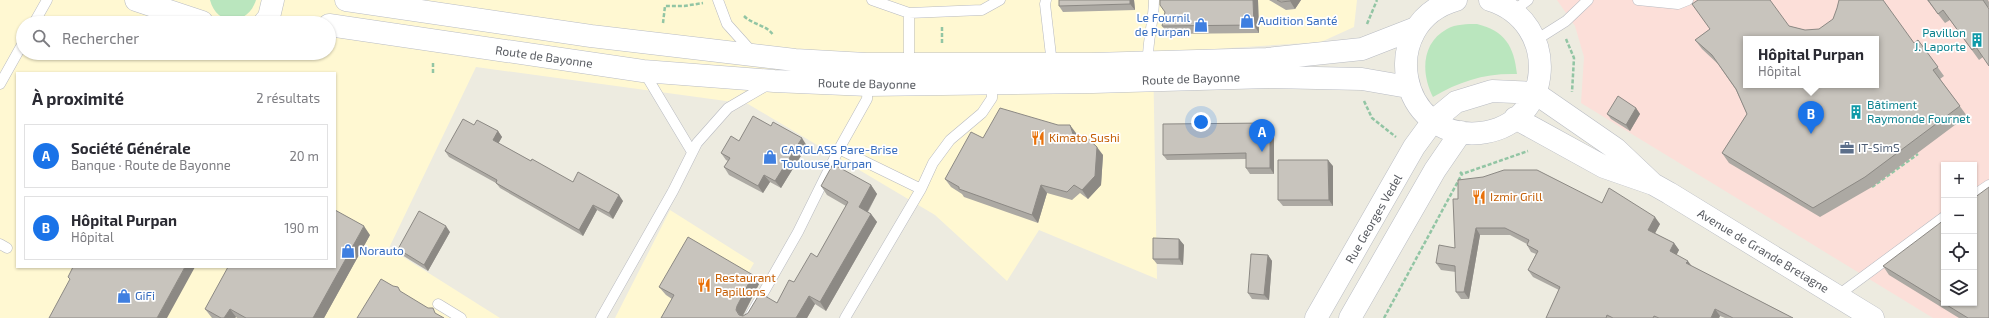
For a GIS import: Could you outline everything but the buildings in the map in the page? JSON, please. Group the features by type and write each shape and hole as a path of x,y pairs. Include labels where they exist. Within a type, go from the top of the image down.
{"street":[{"path":"136,0 184,16"},
{"path":"193,0 199,16"},
{"path":"269,16 273,0"},
{"name":"Route de Bayonne","path":"346,0 505,25 756,56 835,63 992,84 1269,77 1362,79 1408,86"},
{"path":"1451,1 1430,12 1416,28 1407,47 1405,69 1408,86 1417,104 1433,121 1444,127 1461,132 1480,133 1498,128 1515,118 1528,105 1535,93 1540,73 1540,56 1536,40 1526,24 1505,3"},
{"name":"Route de Bayonne","path":"336,27 643,71 774,82 868,85 909,74 1052,64 1267,59 1352,51 1362,49 1416,28"},
{"name":"Rue Georges Vedel","path":"1316,318 1414,147 1433,121 1456,102 1492,91 1535,93"},
{"name":"Avenue de Grande Bretagne","path":"1535,93 1616,148 1653,184"},
{"name":"Avenue de Grande Bretagne","path":"1515,118 1604,167 1653,184 1873,318"},
{"path":"1350,318 1435,170 1461,132"}],"lane":[{"path":"38,16 47,0"},
{"path":"718,0 727,24 756,56"},
{"path":"872,0 909,13 982,10 1000,0"},
{"path":"1046,0 1045,4 1052,64"},
{"path":"1148,62 1154,0"},
{"path":"1536,40 1560,25 1588,0"},
{"path":"1638,0 1678,4 1688,0"},
{"path":"909,13 909,74"},
{"path":"0,84 16,55"},
{"path":"643,71 692,152"},
{"path":"601,318 673,191 697,143 728,108 774,82"},
{"path":"846,318 921,189 933,163 950,140 982,113 992,98 992,84"},
{"path":"749,318 798,232 839,148 867,99 868,85"},
{"path":"839,148 921,189"},
{"path":"1977,193 1989,185"},
{"path":"1837,296 1941,219"},
{"path":"438,304 461,318"}],"path":[{"path":"1367,25 1377,0"},
{"path":"942,24 942,46"},
{"path":"1560,25 1574,58 1572,94"},
{"path":"432,56 433,75"},
{"path":"1362,98 1372,118 1389,133"},
{"path":"1384,318 1462,174 1529,150"},
{"path":"1872,187 1918,154"}],"shaded area":[{"path":"0,0 1357,0 1354,27 1321,42 1153,53 1157,279 1039,230 1007,281 935,215 748,104 476,67 389,248 500,318 0,318"},
{"path":"1557,0 1989,0 1989,318 1933,318 1581,103 1584,57 1575,26"},
{"path":"670,210 754,263 722,318 615,318"}],"green space":[{"path":"210,0 256,0 252,9 244,16 221,16 214,9"},
{"path":"1477,24 1495,31 1506,41 1516,64 1517,74 1494,75 1473,79 1443,91 1433,97 1426,79 1425,69 1428,51 1432,42 1438,35 1450,27"}],"place":[{"name":"Audition Santé","path":"1247,21"},
{"name":"Le Fournil de Purpan","path":"1201,25"},
{"name":"Pavillon J. Laporte","path":"1977,40"},
{"name":"Bâtiment Raymonde Fournet","path":"1856,112"},
{"name":"Hôpital Purpan","path":"1811,134"},
{"name":"Kimato Sushi","path":"1038,138"},
{"name":"IT-SimS","path":"1847,148"},
{"name":"Société Générale","path":"1262,152"},
{"name":"CARGLASS Pare-Brise Toulouse Purpan","path":"770,157"},
{"name":"Izmir Grill","path":"1479,197"},
{"name":"Norauto","path":"348,251"},
{"name":"Restaurant Papillons","path":"704,285"},
{"name":"GiFi","path":"124,296"}]}
